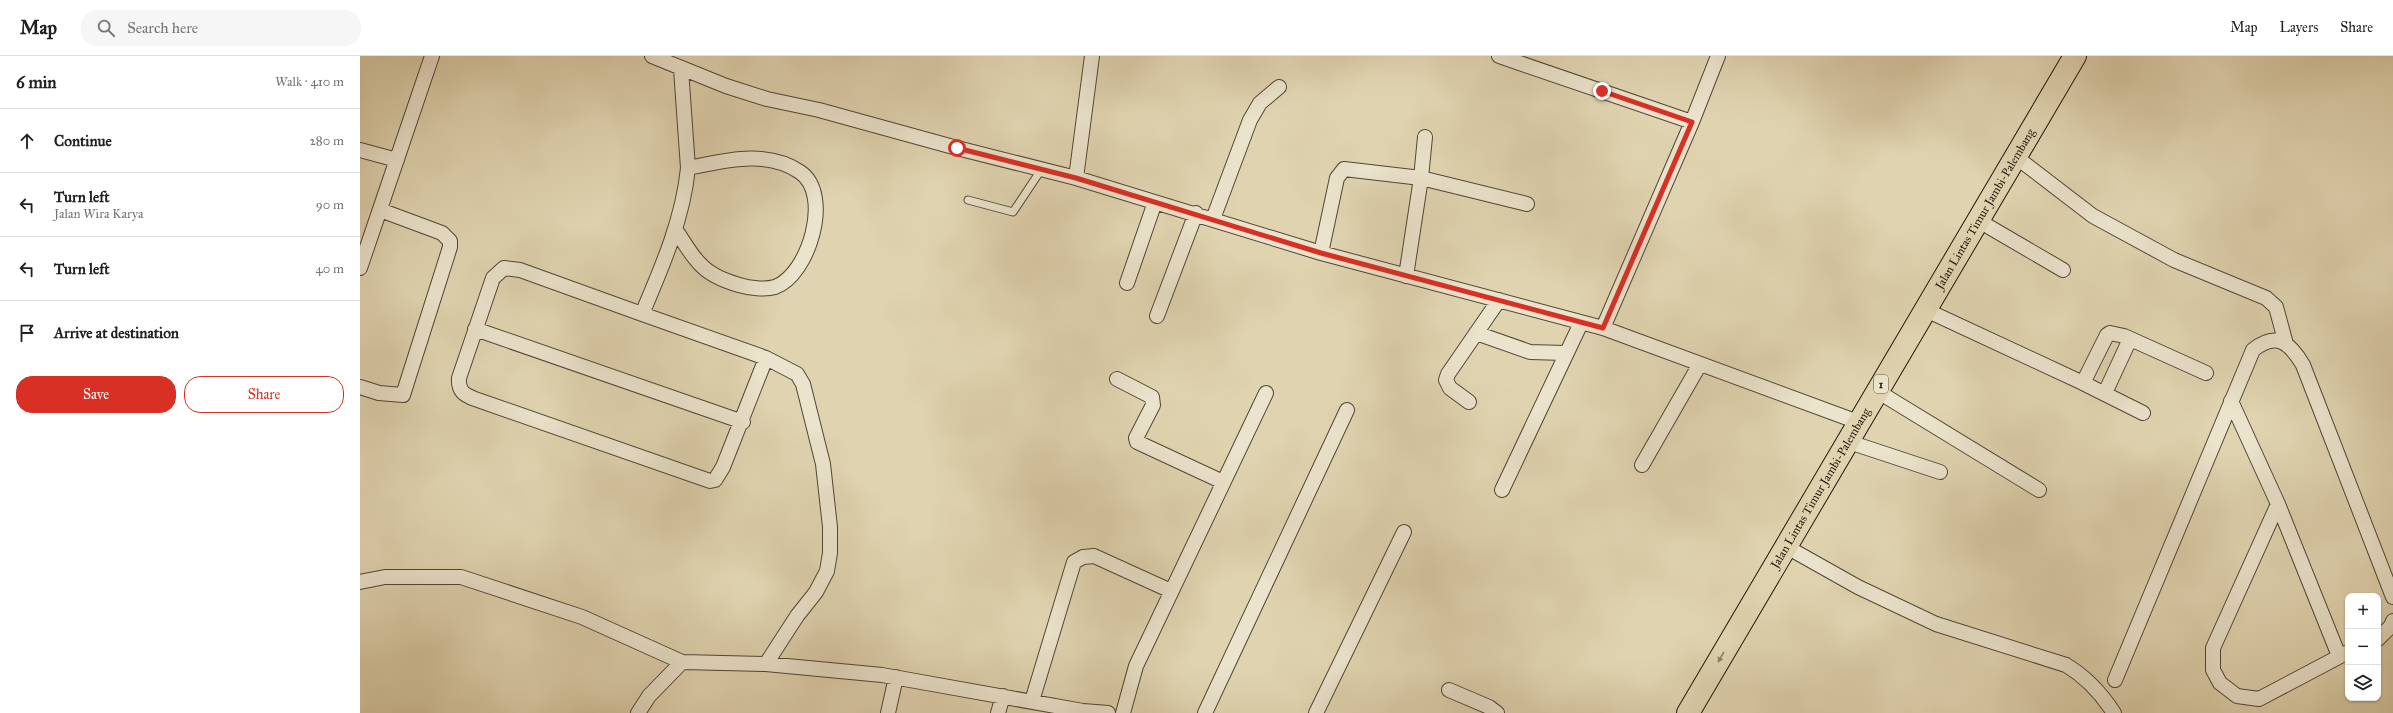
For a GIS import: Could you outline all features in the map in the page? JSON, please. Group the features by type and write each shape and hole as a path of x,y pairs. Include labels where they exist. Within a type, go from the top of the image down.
{"highway":[{"name":"Jalan Lintas Timur Jambi-Palembang","path":"1672,713 1853,420 1982,194 2058,56"},
{"name":"Jalan Lintas Timur Jambi-Palembang","path":"1688,713 1846,441 1853,420 1877,391 2016,157 2074,56"}],"street":[{"path":"360,268 432,56"},
{"path":"652,56 681,69 767,99 819,110 1041,170 1076,178 1196,213 1321,253 1603,328 1853,420"},
{"path":"1076,178 1092,56"},
{"path":"1499,56 1692,122"},
{"path":"1603,328 1692,122 1718,56"},
{"path":"642,314 682,207 688,168 681,69"},
{"path":"1213,219 1253,113 1260,103 1280,87"},
{"path":"1406,276 1422,178 1425,137"},
{"path":"360,150 397,160"},
{"path":"2016,157 2094,216 2174,260 2266,298 2276,307 2286,344"},
{"path":"675,229 700,264 724,281 749,288 775,287 792,276 810,245 816,216 814,192 801,172 781,163 759,158 728,160 688,168"},
{"path":"1321,253 1340,172 1350,169 1422,178 1527,204"},
{"path":"1127,283 1155,202"},
{"path":"360,387 379,393 403,395 450,247 450,241 442,233 380,210"},
{"path":"1157,316 1196,213"},
{"path":"1978,221 2063,270"},
{"path":"766,358 743,422 718,476 710,481 467,396 461,392 458,378 493,278 504,268 520,270 766,358 797,374 803,384 823,464 830,527 827,571 816,592 797,616 766,664"},
{"path":"1468,402 1450,388 1446,380 1499,300"},
{"path":"1926,310 2105,393 2143,413"},
{"path":"1502,490 1565,353 1582,323"},
{"path":"475,329 743,422"},
{"path":"1476,333 1530,352 1565,353"},
{"path":"2083,383 2107,335 2113,334 2130,339 2206,373"},
{"path":"2105,393 2130,339"},
{"path":"2115,680 2253,350 2263,342 2274,339 2286,344 2296,353 2303,365 2393,597"},
{"path":"1642,465 1700,364"},
{"path":"1117,379 1152,397 1153,405 1136,438 1137,442 1223,482"},
{"path":"1877,391 2039,490"},
{"path":"1123,713 1136,666 1266,393"},
{"path":"2231,401 2278,504 2343,654 2259,699 2237,696 2220,683 2213,670 2213,648 2278,504"},
{"path":"1205,713 1347,410"},
{"path":"1846,441 1940,472"},
{"path":"1316,713 1404,532"},
{"path":"1785,546 1858,587 1922,618 2066,665 2076,671 2099,692 2114,713"},
{"path":"1032,701 1074,562 1083,557 1094,556 1171,591"},
{"path":"362,580 384,577 461,577 582,617 682,662 766,664 889,676 1108,713"},
{"path":"2381,636 2392,626 2393,621"},
{"path":"638,713 649,696 682,662"},
{"path":"888,713 889,676"},
{"path":"1450,690 1489,707 1497,713"},
{"path":"998,713 1003,696"}],"lane":[{"path":"968,200 1013,212 1041,170"}],"route":[{"path":"957,148 1076,178 1321,253 1603,328 1692,122 1602,91"}]}
